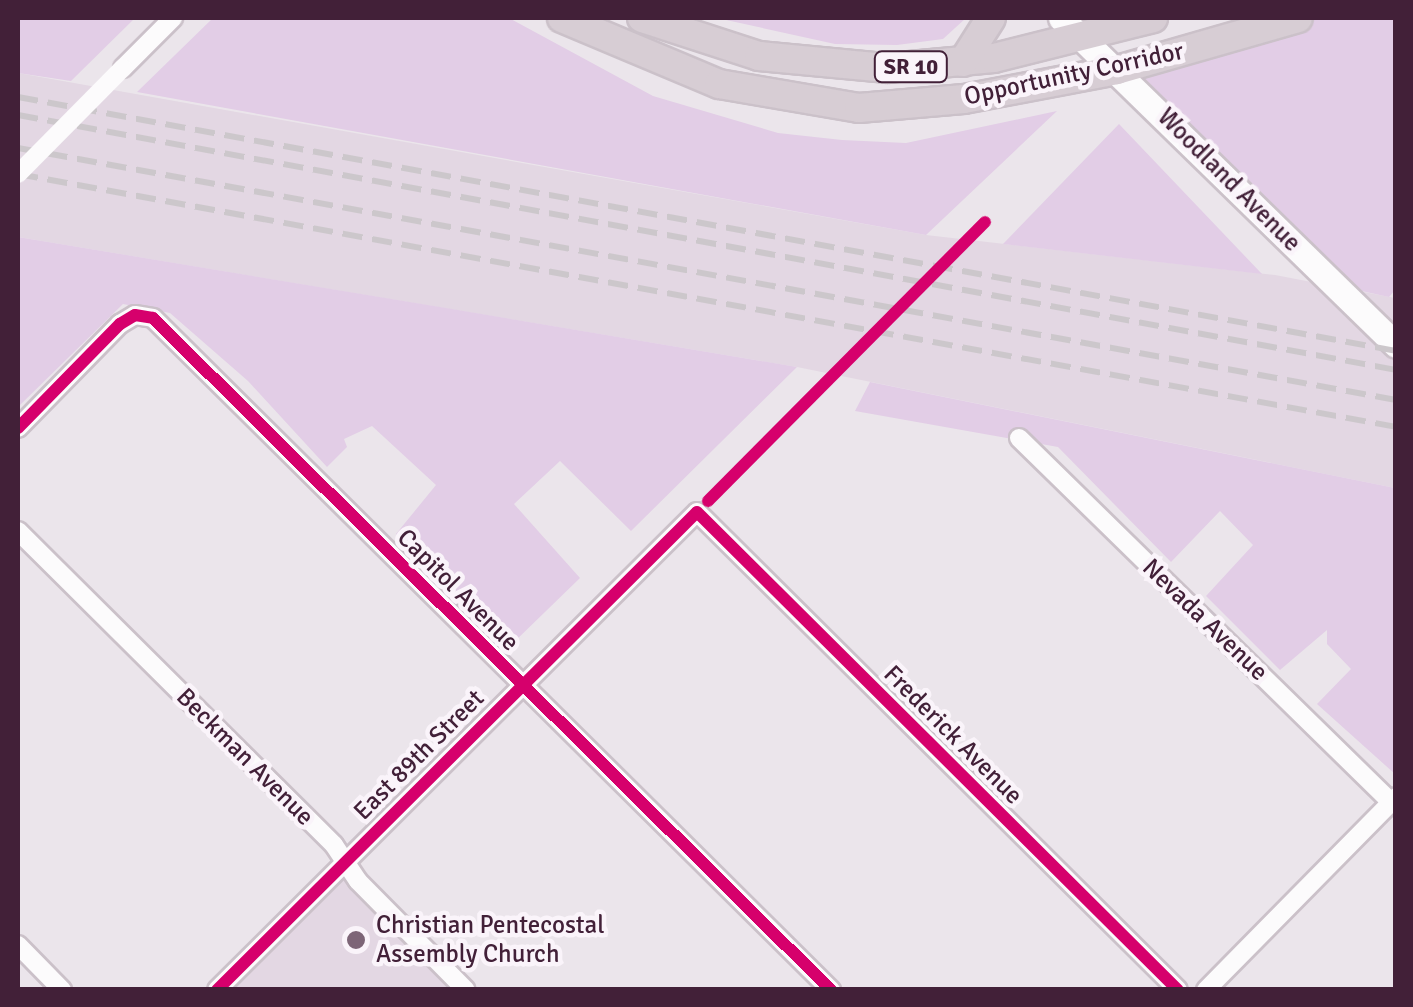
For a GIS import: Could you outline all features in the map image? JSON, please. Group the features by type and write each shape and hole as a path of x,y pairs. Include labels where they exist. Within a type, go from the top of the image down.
{"main road":[{"name":"Opportunity Corridor","path":"562,18 708,80 831,106 924,105 1117,70 1298,18"},
{"name":"Opportunity Corridor","path":"642,18 727,49 820,66 962,62 1071,27 1153,18"},
{"path":"962,62 991,18"},
{"name":"Woodland Avenue","path":"1071,27 1396,345"}],"street":[{"path":"18,174 172,18"},
{"name":"Capitol Avenue","path":"18,428 135,315 152,318 830,990"},
{"name":"Nevada Avenue","path":"1019,438 1393,800"},
{"name":"East 89th Street","path":"218,990 520,684 697,512"},
{"name":"Frederick Avenue","path":"697,512 1178,990"},
{"name":"Beckman Avenue","path":"18,531 466,990"},
{"path":"1206,990 1393,800"},
{"path":"18,945 62,990"}],"shaded area":[{"path":"18,18 135,18 71,81 18,73"},
{"path":"213,18 509,18 653,96 778,133 906,143 1057,111 926,235 137,92"},
{"path":"717,18 966,18 943,39 897,45 835,44"},
{"path":"1298,18 1395,18 1395,290 1389,297 1334,285 1117,70"},
{"path":"18,73 926,235 1275,275 1395,298 1395,488 797,367 18,237"},
{"path":"1119,124 1262,274 1003,244"},
{"path":"18,237 797,367 631,531 560,461 514,504 580,578 511,645 396,534 436,485 372,426 344,439 347,447 327,467 248,381 170,313 123,304 18,407"},
{"path":"870,382 1395,488 1395,774 1317,704 1351,669 1327,644 1327,630 1280,670 1206,596 1253,545 1220,511 1171,562 1058,447 855,411"},
{"path":"345,862 459,983 453,990 218,990"}],"railway":[{"path":"18,97 1396,351"},
{"path":"18,115 1396,370"},
{"path":"18,148 1396,400"},
{"path":"18,174 1396,427"}],"cycle path":[{"path":"708,501 985,222"},
{"path":"18,428 120,324 135,315 153,318 831,990"},
{"path":"217,990 697,512 1178,990"}],"place":[{"name":"Christian Pentecostal Assembly Church","path":"356,940"}]}
